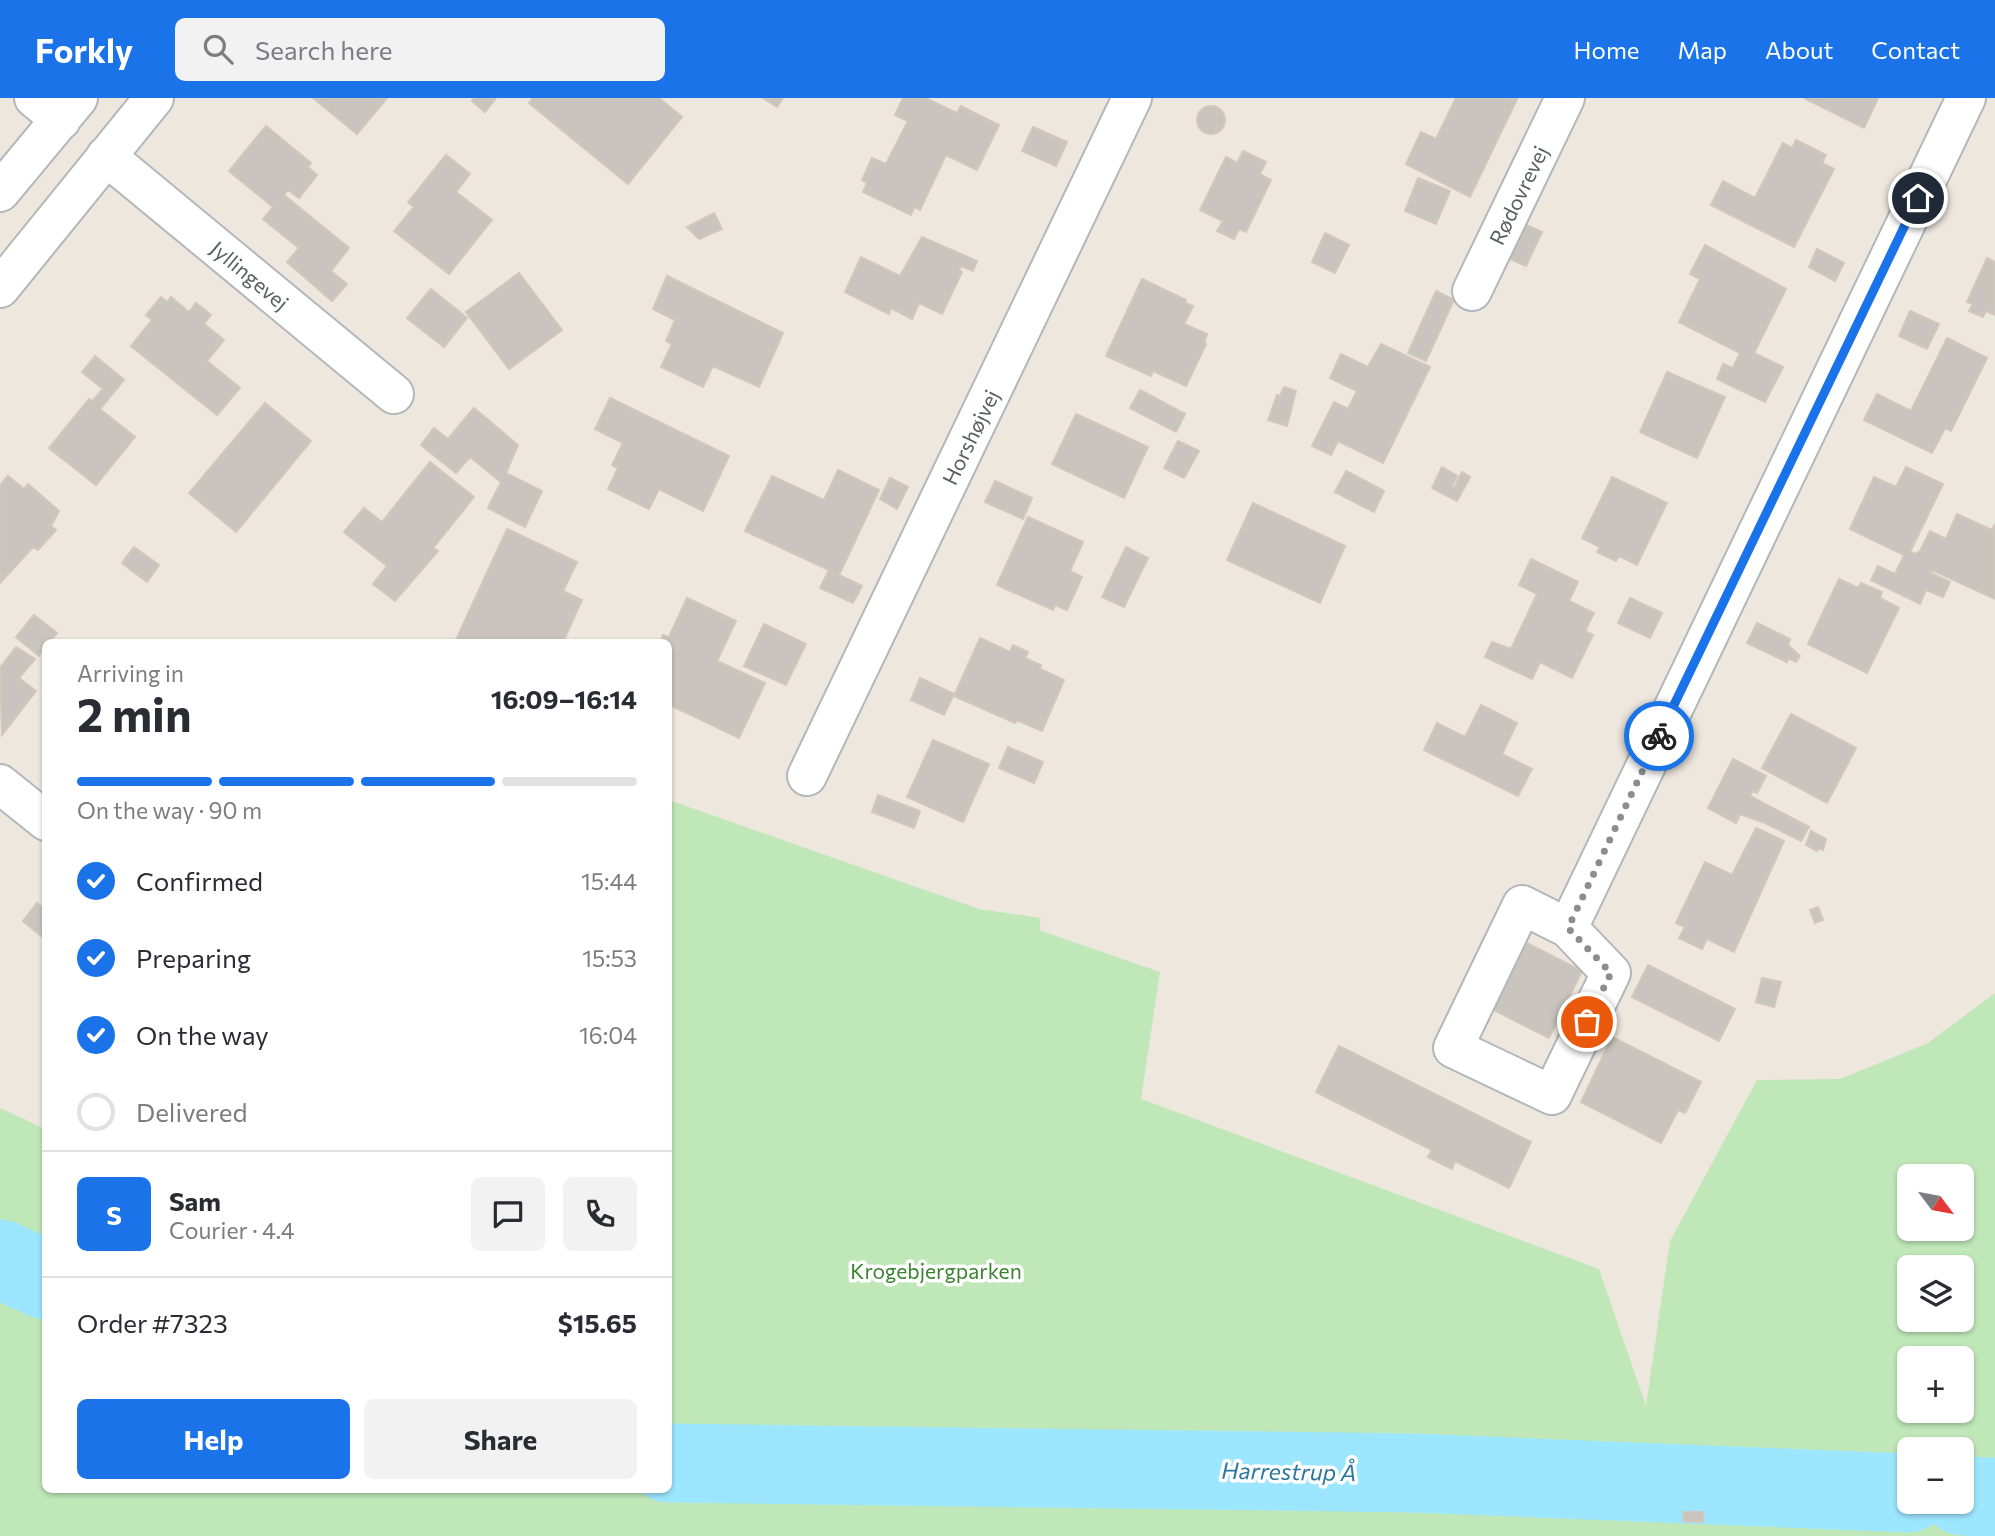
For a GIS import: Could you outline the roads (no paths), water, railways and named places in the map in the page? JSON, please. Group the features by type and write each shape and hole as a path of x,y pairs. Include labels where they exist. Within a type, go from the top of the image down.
{"street":[{"path":"0,288 154,98"},
{"name":"Horshøjvej","path":"807,776 1132,98"},
{"name":"Rødovrevej","path":"1472,291 1565,98"},
{"path":"1568,928 1966,98"},
{"path":"0,192 58,105"},
{"name":"Jyllingevej","path":"106,156 394,394"},
{"path":"5,798 42,819"},
{"path":"1522,905 1568,928 1611,973 1552,1095 1454,1048 1522,905"}],"waterway":[{"name":"Harrestrup Å","path":"0,1259 42,1278"},
{"name":"Harrestrup Å","path":"672,1463 1414,1473 1897,1493"},
{"name":"Harrestrup Å","path":"1974,1496 1995,1497"}],"park label":[{"name":"Krogebjergparken","path":"936,1270"}]}
